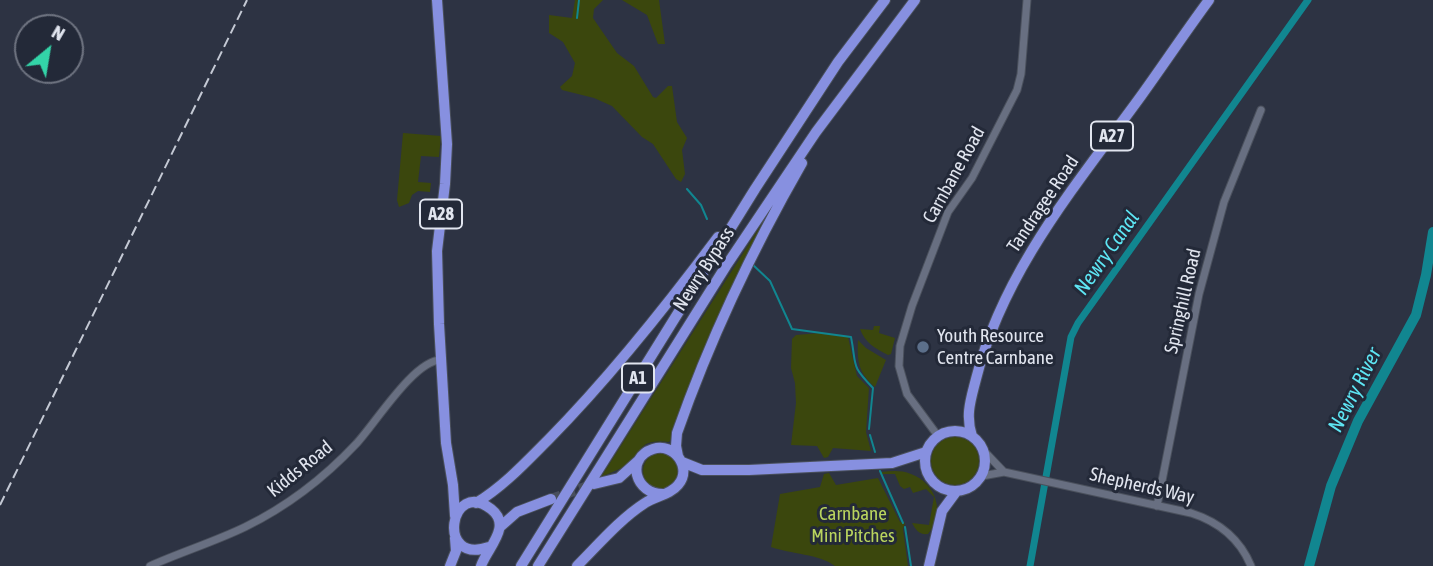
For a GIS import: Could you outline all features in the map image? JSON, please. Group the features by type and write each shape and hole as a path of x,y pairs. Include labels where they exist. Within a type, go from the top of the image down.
{"highway":[{"name":"A28","path":"437,0 447,144 437,257 446,443 453,485 455,537"},
{"name":"Newry Bypass","path":"521,566 755,189 838,62 885,0"},
{"name":"Newry Bypass","path":"538,566 726,266 838,100 915,0"},
{"name":"Tandragee Road","path":"972,436 967,412 1004,299 1030,254 1209,0"},
{"path":"681,482 683,475 676,446 677,433 713,338 774,213 838,100"},
{"path":"455,516 459,511 490,495 520,468 615,369 755,189"},
{"name":"Tandragee Road","path":"941,435 967,412"},
{"path":"941,435 954,431 972,436"},
{"name":"A27","path":"926,452 941,435"},
{"name":"A27","path":"972,436 984,451"},
{"path":"594,484 619,478 650,449 658,447 666,448 702,470"},
{"path":"577,566 639,506 671,492 681,482 702,470 892,463 911,466 941,488 956,492 970,488 982,477 986,460 984,451"},
{"path":"892,463 926,452 929,477"},
{"path":"639,460 637,475 644,488"},
{"path":"619,478 657,494 664,494"},
{"path":"453,485 473,504 517,512"},
{"path":"929,566 942,512 941,488"},
{"path":"942,512 956,492"},
{"path":"500,527 517,512 551,499"},
{"path":"466,548 482,550 495,542 500,527 499,520 490,508"},
{"path":"455,537 481,566 489,547"},
{"path":"450,566 456,551 455,537"}],"street":[{"name":"Carnbane Road","path":"941,435 907,394 899,366 900,346 912,306 948,212 972,178 1017,90 1021,74 1027,0"},
{"name":"Springhill Road","path":"1157,506 1199,294 1228,192 1261,110"},
{"name":"Kidds Road","path":"150,566 162,564 244,527 286,504 322,476 356,444 424,365 441,360"},
{"path":"984,451 1004,472"},
{"name":"Shepherds Way","path":"982,477 1004,472 1191,513 1216,524 1238,544 1251,566"}],"green space":[{"path":"575,0 603,0 594,9 593,18 617,53 634,66 653,97 656,98 668,86 672,86 677,122 687,138 682,150 685,174 681,182 676,179 653,144 642,137 612,106 594,98 562,90 560,87 572,76 575,63 563,42 549,33 549,15 572,18"},
{"path":"622,0 659,0 665,44 658,44 647,15"},
{"path":"403,133 441,136 439,157 421,156 418,182 431,183 430,192 418,191 412,195 409,203 399,207 397,200"},
{"path":"773,206 672,438 669,442 652,442 643,446 624,466 601,477"},
{"path":"874,326 880,326 879,333 895,338 891,354 888,355 871,345 860,329 873,330"},
{"name":"Carnbane Mini Pitches","path":"820,333 848,337 857,376 869,388 866,432 871,451 833,448 828,457 824,458 817,446 791,445 796,403 791,368 792,339 796,335"},
{"path":"858,340 886,360 875,387 865,377 860,366"},
{"path":"955,437 972,444 979,461 972,478 955,485 938,478 931,461 938,444"},
{"path":"661,453 674,458 679,471 674,484 661,489 648,484 643,471 648,458"},
{"path":"900,471 920,478 927,484 936,500 937,508 933,526 928,534 922,534 912,523 929,525 934,497 926,489 913,493 910,487 904,489 895,474 882,472"},
{"name":"Carnbane Mini Pitches","path":"829,473 836,485 878,478 900,522 905,523 903,529 908,566 835,566 821,559 771,547 780,494 820,487 824,474"}],"waterway":[{"path":"577,18 579,0"},
{"name":"Newry Canal","path":"1030,566 1071,337 1078,323 1308,0"},
{"path":"687,189 701,205 707,219"},
{"name":"Newry River","path":"1309,566 1331,486 1358,421 1416,315 1433,232"},
{"path":"752,264 770,281 792,329 851,337 858,369 873,388 869,429"},
{"path":"870,435 875,452"},
{"path":"880,471 903,523"},
{"path":"905,527 911,566"}],"tunnel":[{"path":"551,499 591,485"}],"railway":[{"path":"0,505 247,0"}],"place":[{"name":"Youth Resource Centre Carnbane","path":"923,347"}]}
